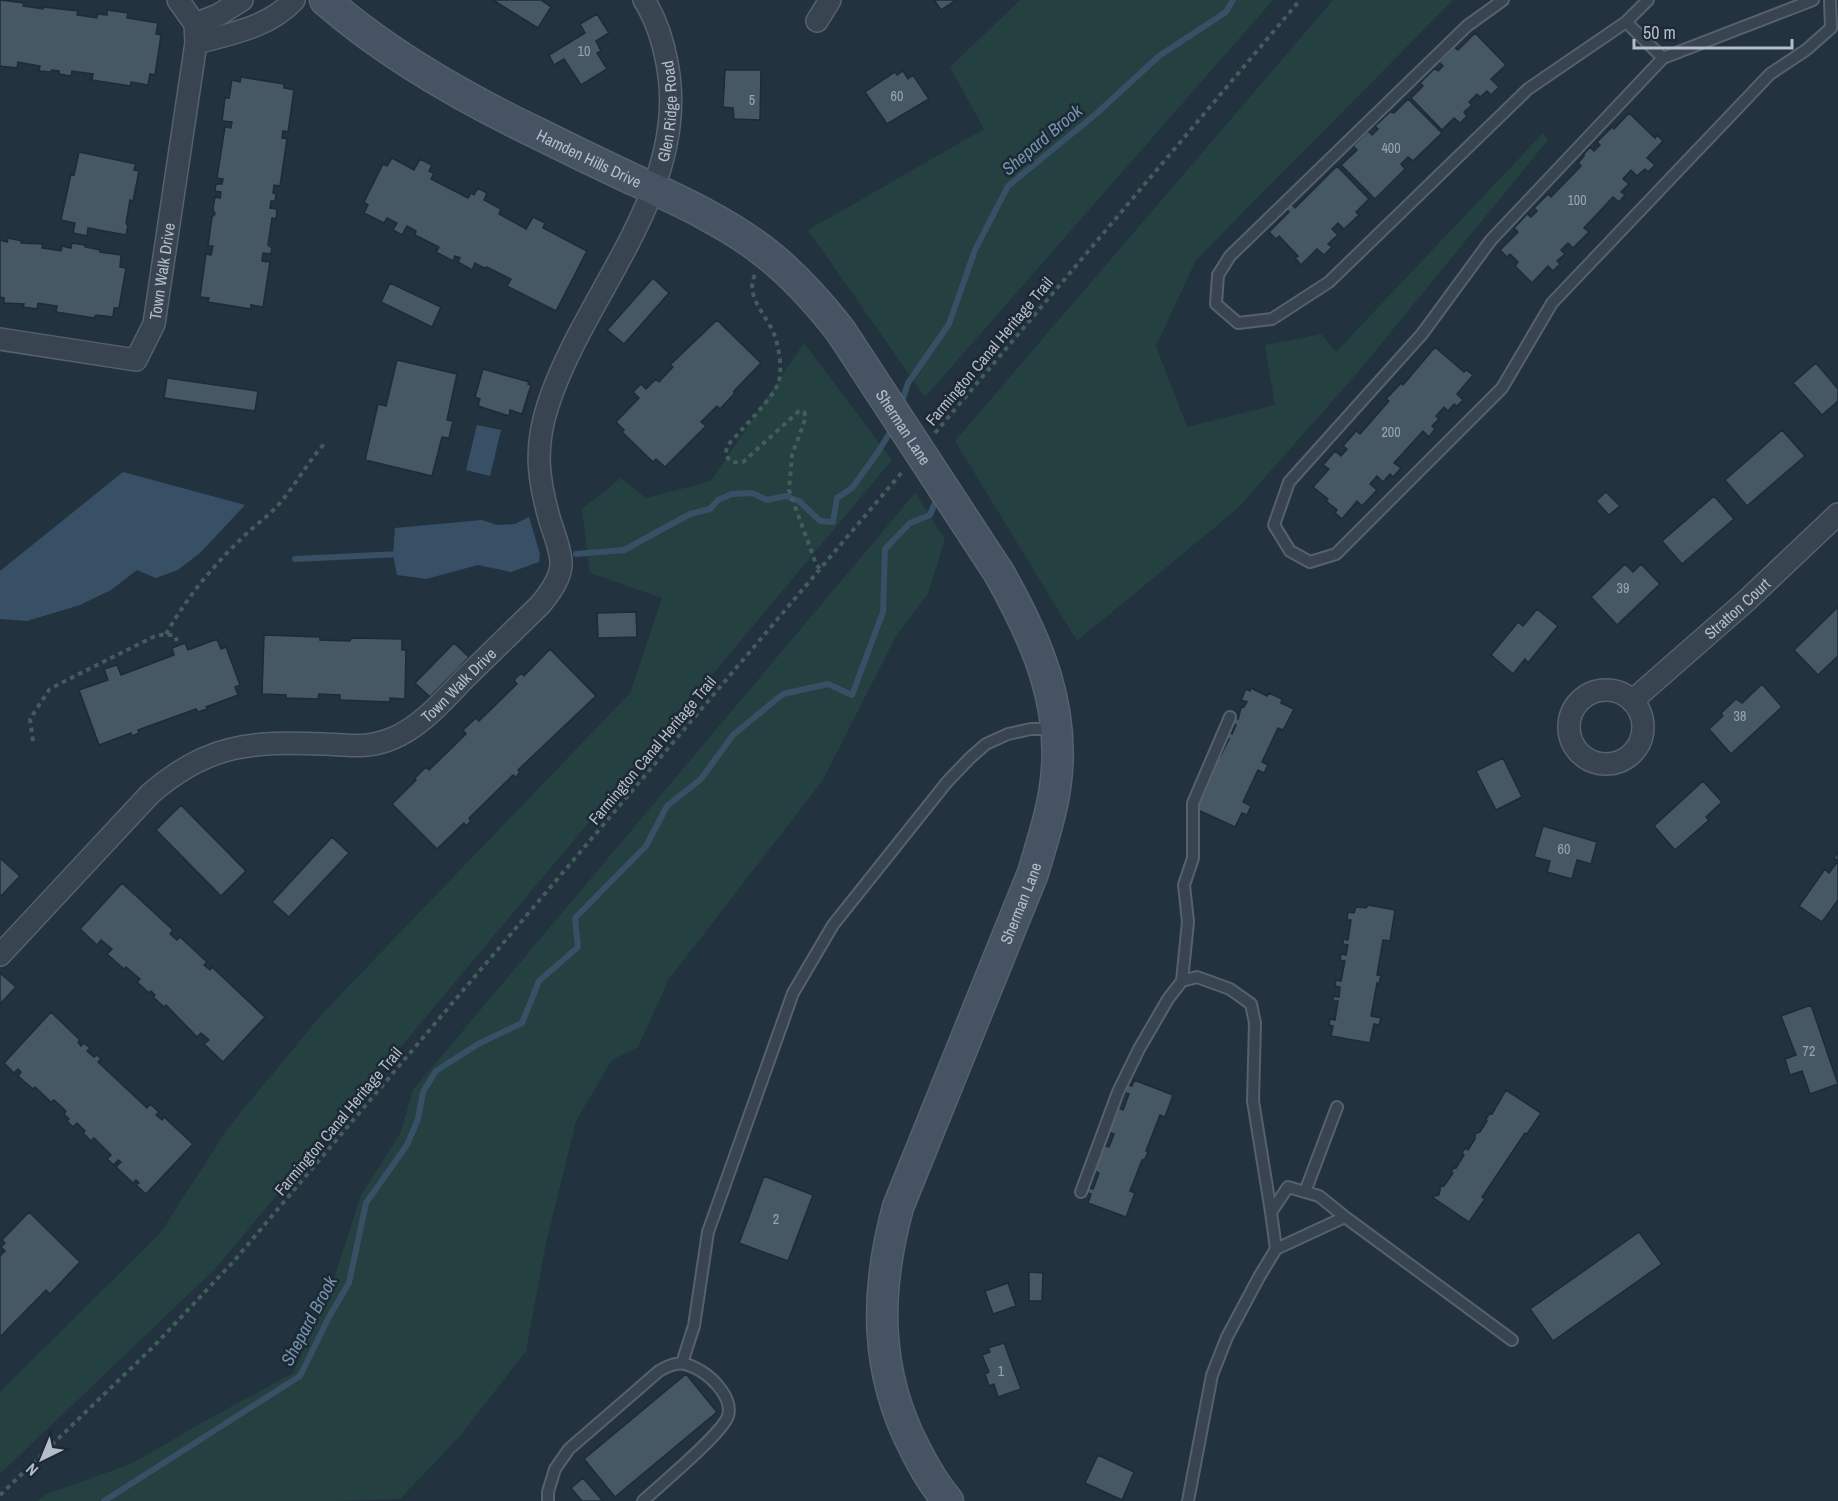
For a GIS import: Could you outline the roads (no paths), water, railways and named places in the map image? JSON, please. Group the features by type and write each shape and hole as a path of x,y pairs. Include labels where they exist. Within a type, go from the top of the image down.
{"street":[{"path":"178,0 196,34"},
{"path":"196,34 218,15 242,0"},
{"path":"196,34 248,28 270,19 287,8 294,0"},
{"name":"Hamden Hills Drive","path":"326,0 361,29 415,67 468,98 713,219 767,253 807,290 840,330"},
{"name":"Glen Ridge Road","path":"644,0 651,11 664,47 671,84 672,110 653,189"},
{"path":"817,21 830,0"},
{"name":"Town Walk Drive","path":"0,339 136,360 154,324 196,34"},
{"name":"Town Walk Drive","path":"0,955 150,794 172,776 206,757 225,750 255,744 324,744 358,747 400,735 410,730 441,702 540,605 558,577 561,561 546,506 538,463 547,407 565,359 613,272 653,189"},
{"name":"Sherman Lane","path":"840,330 999,573 1026,620 1047,679 1056,729 1058,759 1055,788 1049,820 1033,873 911,1172 888,1244 882,1288 881,1326 890,1388 904,1429 923,1466 948,1501"},
{"name":"Stratton Court","path":"1632,701 1745,602 1838,514"}],"lane":[{"path":"1503,0 1467,26 1230,256 1218,275 1216,304 1238,323 1272,319 1329,282 1528,89 1626,22 1648,0"},
{"path":"1813,0 1663,58 1491,240 1422,334 1289,482 1274,525 1290,551 1311,561 1336,555 1502,388 1552,303 1770,74 1806,50 1831,28 1830,0"},
{"path":"1626,22 1663,58"},
{"path":"1081,1192 1118,1092 1139,1049 1168,999 1182,981 1188,922 1184,885 1193,858 1193,803 1230,717"},
{"path":"682,1363 694,1326 708,1232 793,993 833,925 947,783 970,758 986,744 1008,734 1031,729 1056,729"},
{"path":"1182,981 1197,977 1230,989 1251,1004 1255,1023 1253,1101 1276,1248"},
{"path":"1305,1192 1337,1107"},
{"path":"1272,1212 1287,1187 1319,1196 1512,1340"},
{"path":"1188,1501 1212,1375 1227,1337 1258,1277 1276,1248 1345,1217"},
{"path":"548,1501 548,1492 555,1469 569,1449 659,1371 673,1363 693,1366 709,1376 722,1391 729,1407 727,1417 711,1438 643,1501"}],"water":[{"path":"477,425 501,430 490,476 466,470"},
{"path":"123,472 245,505 201,552 178,570 156,578 137,570 111,590 80,605 27,621 0,619 0,571"},
{"path":"529,517 540,554 539,562 511,572 478,565 426,579 397,575 393,555 395,528 482,520 497,525 515,524"}],"waterway":[{"name":"Shepard Brook","path":"901,405 908,383 949,324 975,250 1008,186 1096,114 1159,56 1226,12 1233,0"},
{"path":"576,554 624,550 690,514 710,509 718,500 732,494 752,493 767,500 786,496 799,501 820,521 833,522 837,498 852,488 894,426"},
{"name":"Shepard Brook","path":"104,1501 300,1376 330,1315 349,1283 366,1203 407,1145 418,1119 423,1092 436,1071 478,1044 522,1023 539,981 578,947 575,918 646,846 667,806 701,779 733,735 783,694 828,684 852,695 883,612 885,549 910,523 930,515 937,498"},
{"path":"295,559 400,554"}]}
